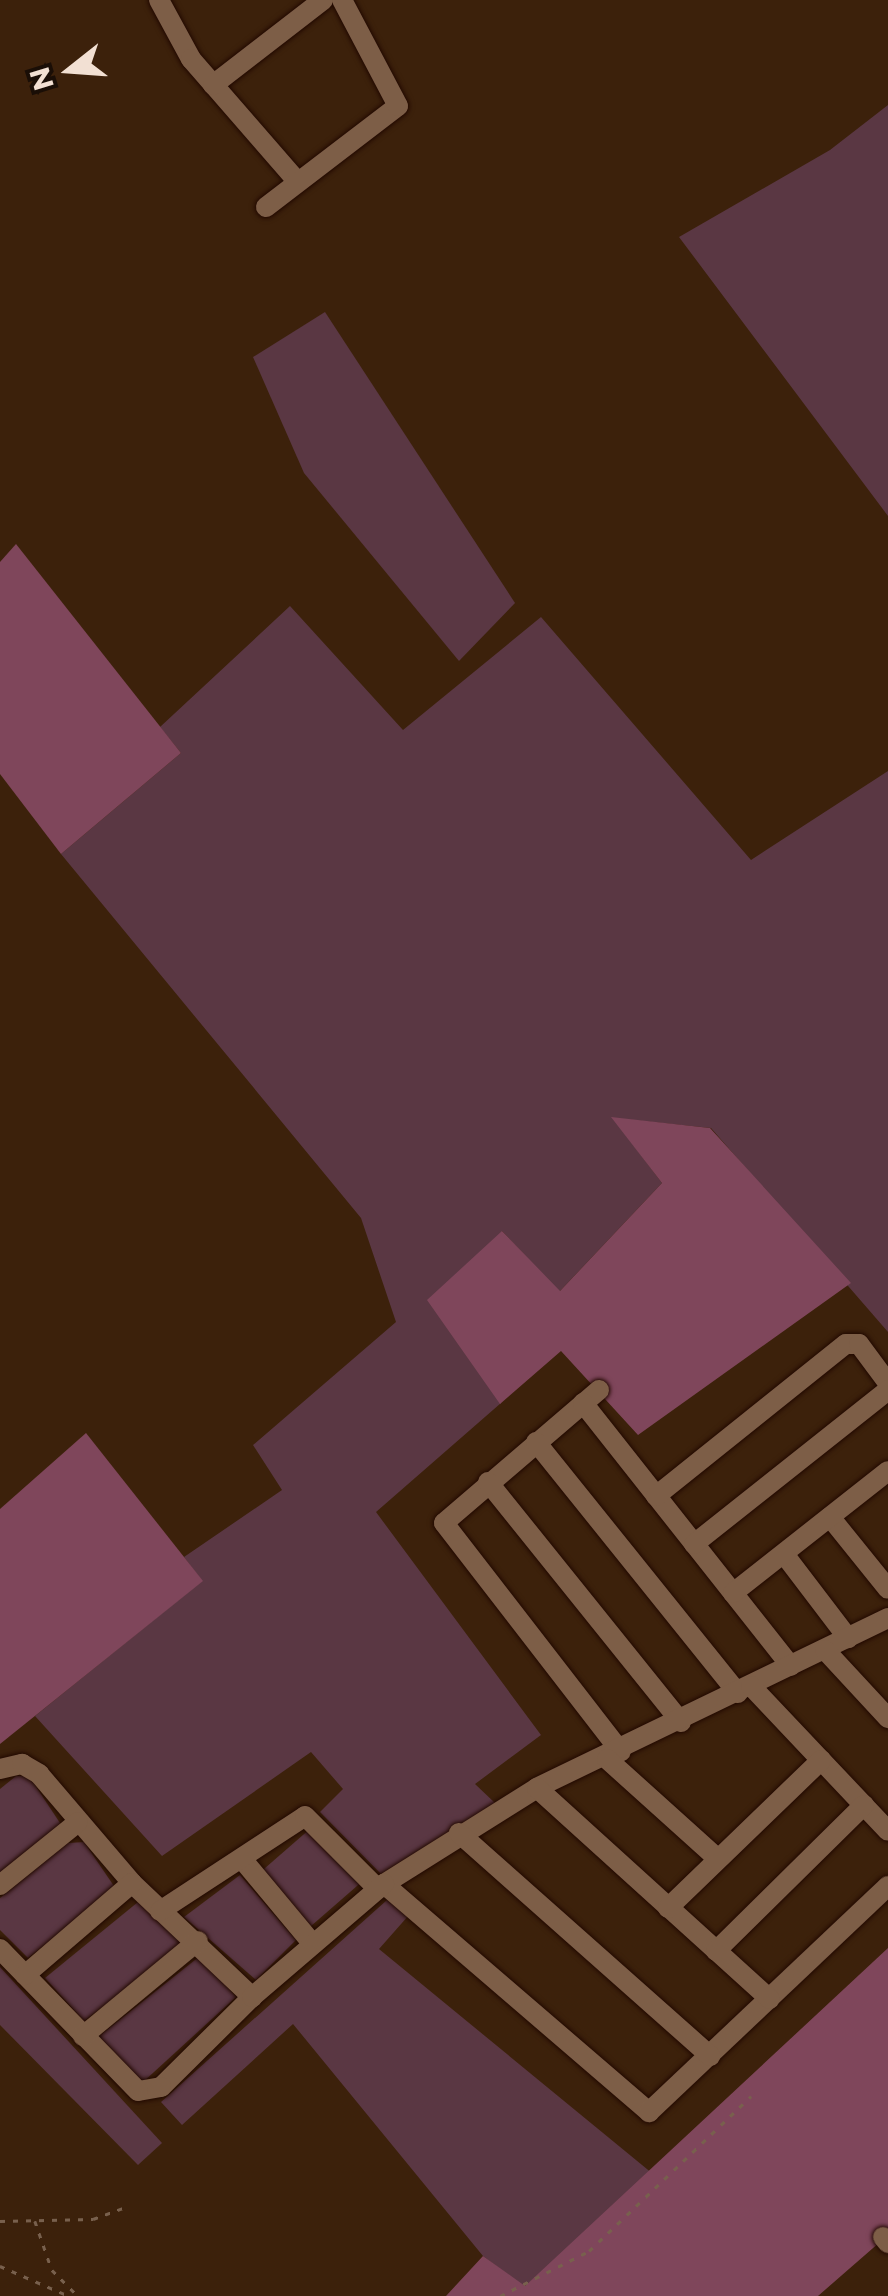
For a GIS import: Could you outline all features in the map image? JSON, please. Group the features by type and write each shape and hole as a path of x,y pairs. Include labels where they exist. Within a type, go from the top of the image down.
{"street":[{"path":"158,0 213,86 296,180"},
{"path":"213,86 323,0"},
{"path":"266,207 296,180 398,106 342,0"},
{"path":"656,1496 846,1344 859,1344 888,1387 694,1544"},
{"path":"718,1860 614,1755 445,1528 488,1482 591,1397 656,1496 791,1666"},
{"path":"536,1442 745,1690 888,1831"},
{"path":"734,1594 830,1517 885,1479"},
{"path":"488,1482 681,1722"},
{"path":"830,1517 888,1589"},
{"path":"784,1554 848,1638"},
{"path":"0,1949 130,2088 154,2090 312,1943 381,1887 459,1833 537,1788 614,1755 887,1620"},
{"path":"825,1650 888,1718"},
{"path":"668,1908 820,1760"},
{"path":"0,1769 31,1768 132,1884 198,1941 252,1998"},
{"path":"537,1788 770,1999"},
{"path":"716,1951 864,1805"},
{"path":"160,1912 309,1816 381,1887 640,2110 658,2109 888,1886"},
{"path":"0,1885 78,1822"},
{"path":"459,1833 710,2056"},
{"path":"242,1859 312,1943"},
{"path":"25,1975 132,1884"},
{"path":"84,2036 198,1941"}],"path":[{"path":"500,2296 589,2251 751,2096"},
{"path":"0,2221 35,2221 124,2208"},
{"path":"35,2221 52,2270 78,2296"},
{"path":"0,2266 69,2296"}],"shaded area":[{"path":"888,105 888,516 679,237 830,150"},
{"path":"325,312 515,603 459,661 304,473 253,357"},
{"path":"16,544 181,753 61,854 0,774 0,562"},
{"path":"290,606 403,730 541,617 751,860 888,771 888,1332 711,1128 613,1118 662,1183 559,1292 502,1231 501,1403 376,1512 541,1735 475,1784 495,1803 381,1874 320,1812 343,1789 311,1752 162,1856 35,1716 202,1581 184,1557 282,1490 253,1445 396,1322 361,1218 61,854 181,753 160,727"},
{"path":"611,1117 710,1128 851,1283 638,1435 561,1351 500,1404 427,1300 502,1231 560,1291 662,1183"},
{"path":"86,1433 203,1581 0,1744 0,1509"},
{"path":"16,1776 29,1776 62,1826 0,1877 0,1789"},
{"path":"311,1828 360,1884 310,1926 262,1871"},
{"path":"84,1842 116,1889 28,1958 0,1930 0,1898 68,1843"},
{"path":"240,1875 296,1940 256,1980 184,1917"},
{"path":"387,1900 409,1915 379,1949 653,2174 524,2287 483,2256 293,2024 182,2125 161,2102"},
{"path":"138,1902 184,1945 84,2021 45,1978"},
{"path":"888,1948 888,2235 818,2296 446,2296 483,2256 525,2286"},
{"path":"200,1956 236,1997 142,2083 98,2037"},
{"path":"0,1967 162,2143 138,2165 0,2025"}]}
